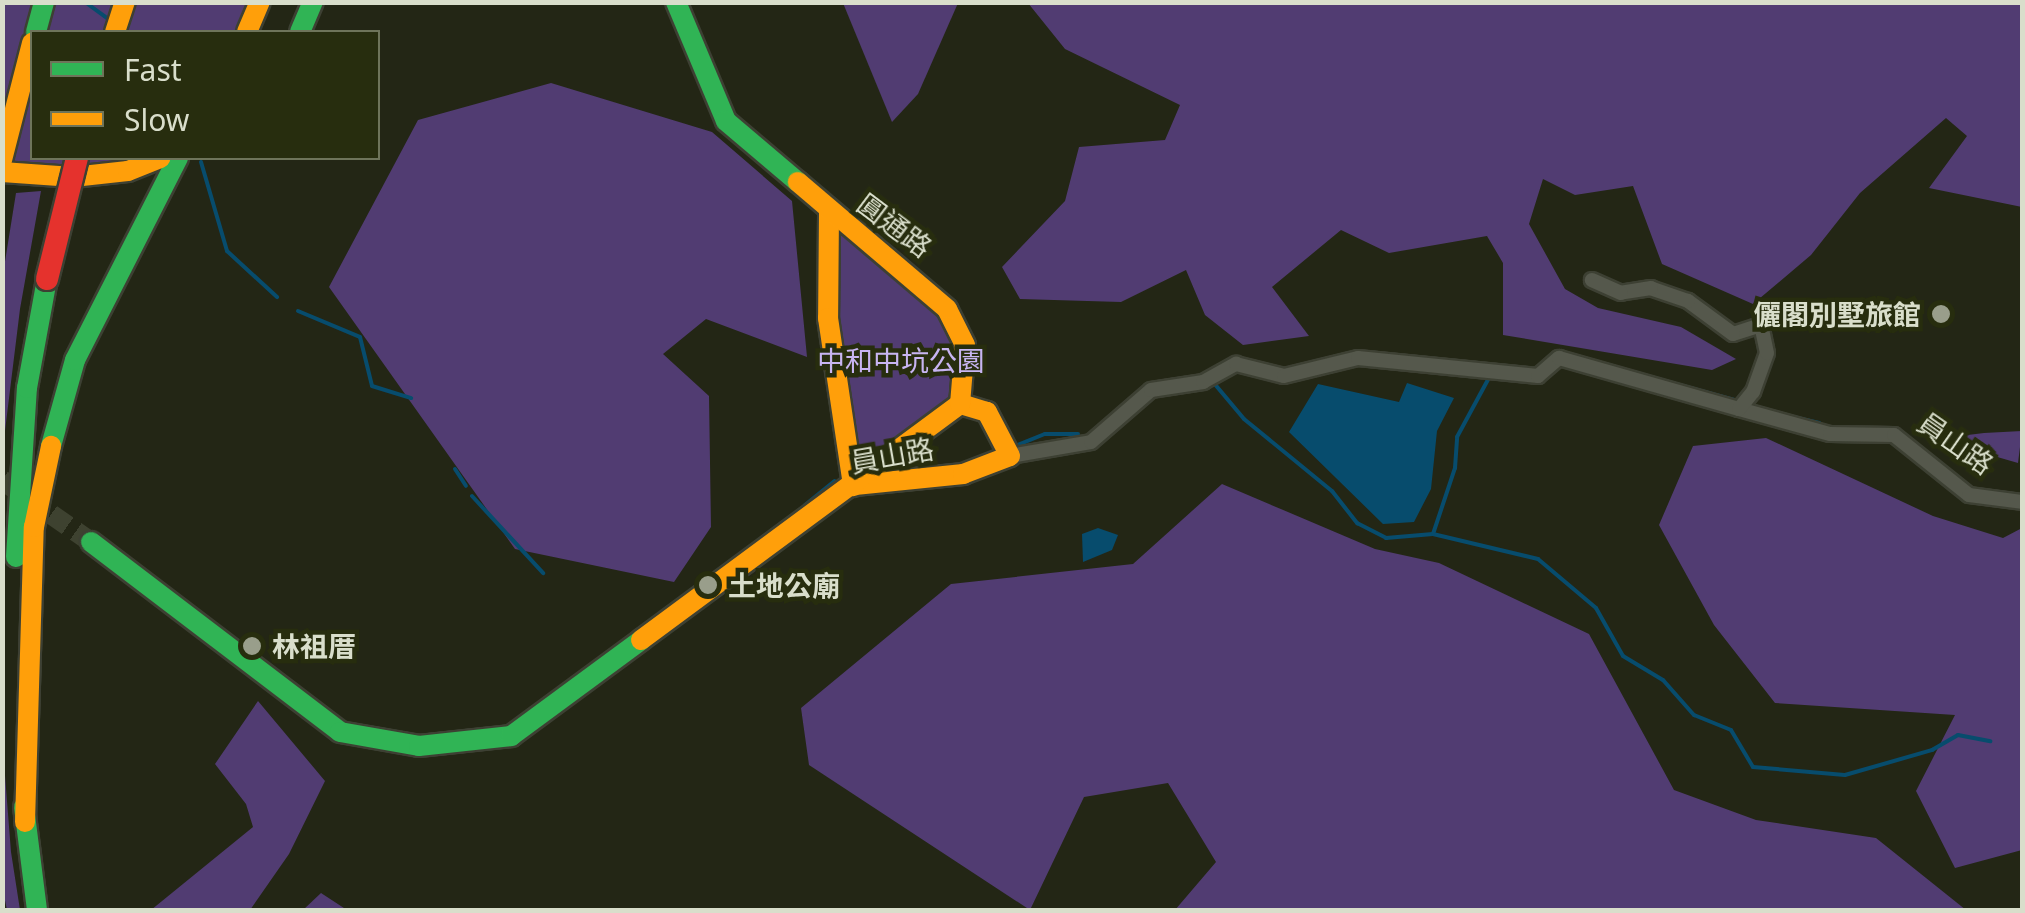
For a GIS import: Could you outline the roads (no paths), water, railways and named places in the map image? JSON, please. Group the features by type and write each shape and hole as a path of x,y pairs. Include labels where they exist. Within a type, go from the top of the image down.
{"main road":[{"path":"37,30 44,2"},
{"path":"115,30 126,2"},
{"path":"248,30 260,2"},
{"path":"301,30 313,2"},
{"name":"圓通路","path":"676,2 726,121 829,213 932,290 947,308 965,345 961,395"},
{"path":"2,160 30,51"},
{"path":"37,910 24,822 15,568 28,388 47,280 77,160"},
{"path":"2,172 73,177 128,171 156,160"},
{"path":"24,822 34,528 50,450 75,360 177,160"},
{"path":"829,213 828,318 853,486"},
{"path":"853,486 961,395 987,412 1007,451"},
{"name":"員山路","path":"91,542 340,732 418,746 510,736 853,486 963,474 1007,451"}],"street":[{"path":"1592,280 1621,294 1651,288 1688,301 1734,334 1762,325 1767,353 1739,409"},
{"name":"員山路","path":"1007,451 1091,442 1151,390 1203,382 1236,364 1284,376 1358,358 1538,376 1559,358 1830,434 1894,435 1969,495 2022,502"}],"water":[{"path":"1407,383 1454,398 1437,431 1431,489 1414,522 1383,524 1289,432 1318,384 1399,402"},
{"path":"1098,528 1118,535 1112,550 1083,562 1082,534"}],"waterway":[{"path":"85,2 108,19"},
{"path":"201,162 227,251 277,297"},
{"path":"298,311 360,337 372,386 411,398"},
{"path":"1592,361 1742,402"},
{"path":"1433,534 1455,468 1457,437 1490,376"},
{"path":"1213,382 1244,419 1332,491 1357,523 1386,538 1433,534 1538,559 1596,608 1623,656 1663,680 1694,715 1731,730 1753,767 1845,775 1932,750 1958,735 1990,741"},
{"path":"1789,416 1819,423"},
{"path":"1015,446 1045,434 1078,434"},
{"path":"455,469 466,486"},
{"path":"805,505 835,481"},
{"path":"472,496 543,573"},
{"path":"749,548 773,530"}],"tunnel":[{"path":"2,480 91,542"}],"place":[{"name":"儷閣別墅旅館","path":"1941,314"},
{"name":"土地公廟","path":"708,585"},
{"name":"林祖厝","path":"252,646"}],"park label":[{"name":"中和中坑公園","path":"901,360"}]}
